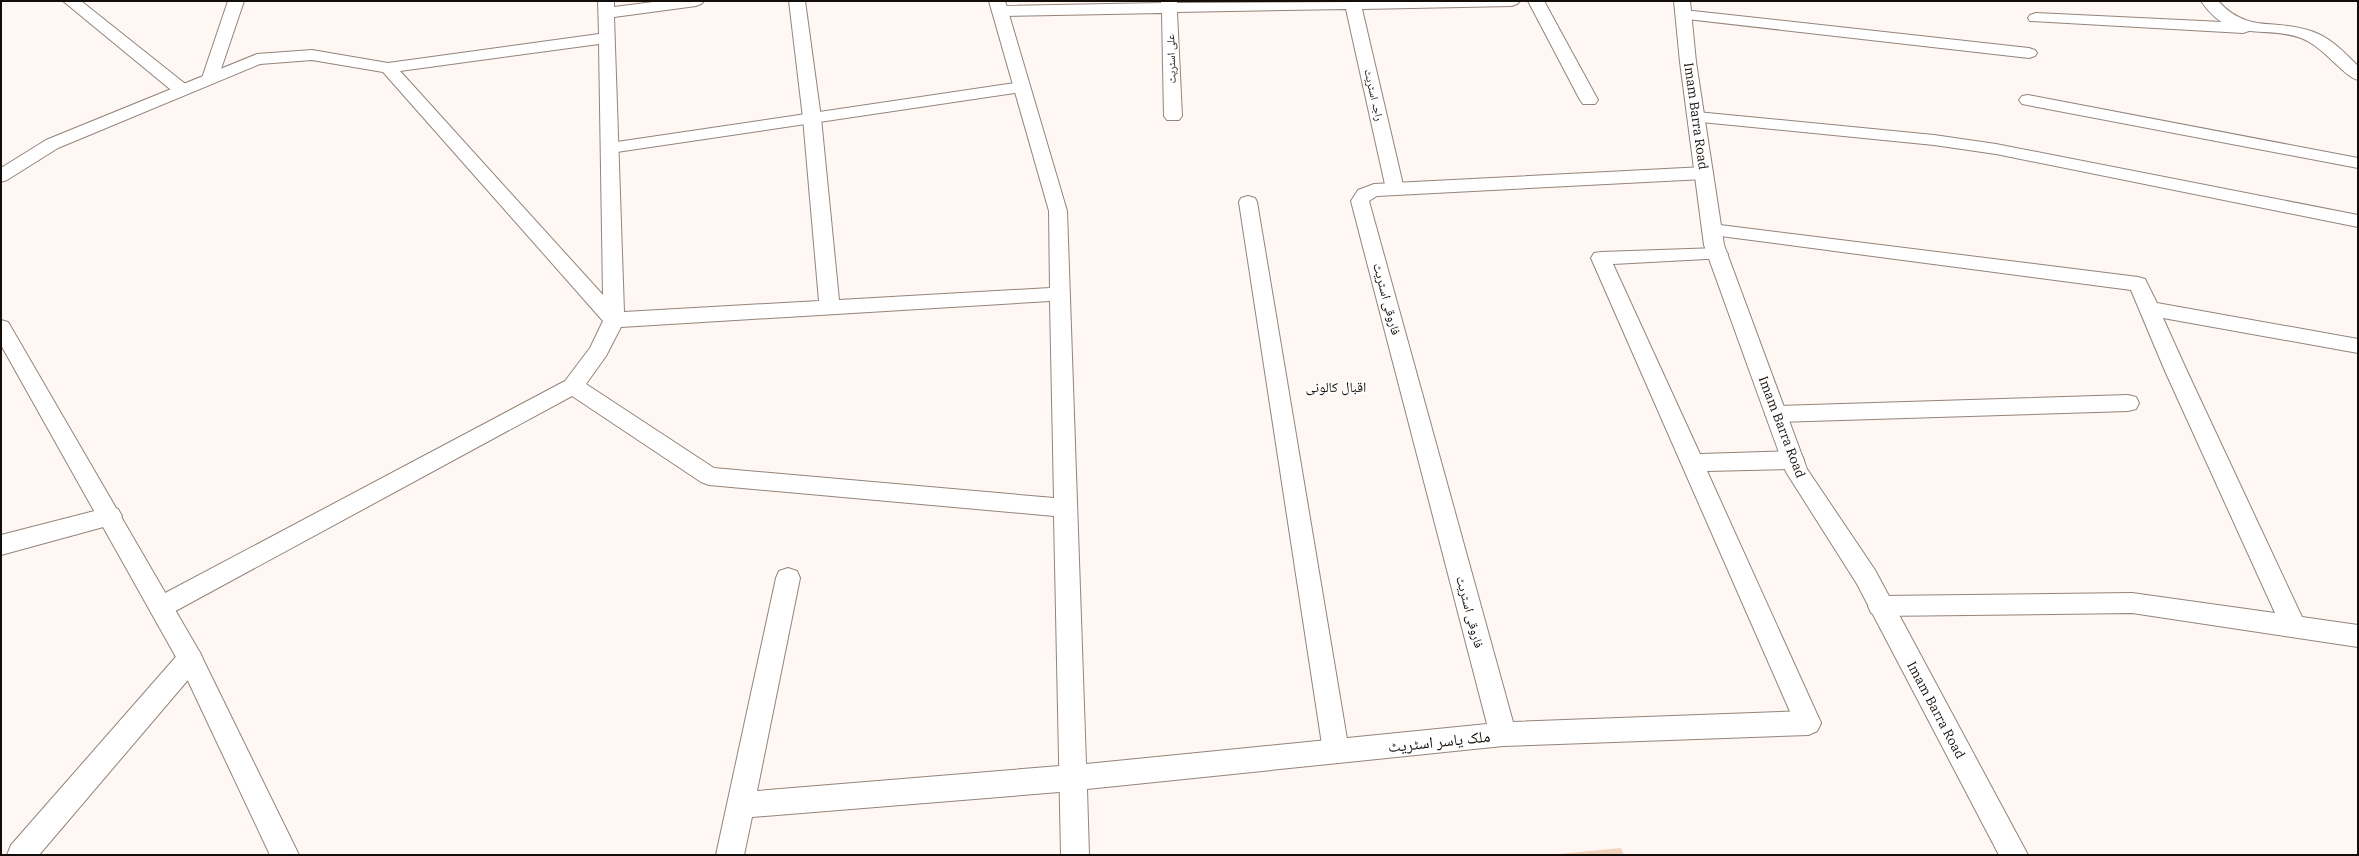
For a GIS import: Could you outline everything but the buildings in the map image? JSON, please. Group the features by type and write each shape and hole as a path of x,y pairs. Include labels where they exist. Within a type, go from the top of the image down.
{"street":[{"path":"71,1 182,90"},
{"path":"210,78 236,1"},
{"path":"161,606 573,386 599,351 614,320 606,7 696,1"},
{"path":"797,1 812,118 830,307"},
{"path":"1075,855 1058,211 999,6 1512,1"},
{"path":"1536,1 1589,100"},
{"path":"2209,1 2226,19 2243,28"},
{"name":"راجہ اسٹریٹ","path":"1353,3 1395,189"},
{"name":"علی اسٹریٹ","path":"1169,4 1173,116"},
{"path":"1683,8 2029,54"},
{"name":"Imam Barra Road","path":"1683,8 1688,62 1712,230 1718,254 1797,472 1866,578 2014,855"},
{"path":"2036,18 2289,30 2308,35 2347,64 2358,75"},
{"path":"1,176 52,144 257,58 304,56 388,68 607,38"},
{"path":"388,68 614,320"},
{"path":"610,148 1022,87"},
{"path":"2028,100 2358,163"},
{"path":"1697,117 1934,140 1996,149 2059,163 2358,221"},
{"name":"فاروقی اسٹریٹ","path":"1503,734 1360,201 1365,194 1374,190 1704,173"},
{"path":"1248,202 1336,752"},
{"path":"1712,230 2138,284 2176,371 2260,550 2293,626"},
{"path":"1718,254 1600,258 1693,463 1793,460"},
{"path":"614,320 1060,294"},
{"path":"2148,309 2358,346"},
{"path":"1,327 110,516 190,659 285,855"},
{"path":"573,386 709,476 1066,508"},
{"path":"1776,414 2128,403"},
{"name":"ملک یاسر اسٹریٹ","path":"741,805 1072,778 1503,734 1808,723 1693,463"},
{"path":"1,545 110,516"},
{"path":"730,855 788,578"},
{"path":"1880,606 2132,603 2358,636"},
{"path":"21,855 190,659"}],"shaded area":[{"path":"1621,848 1624,855 1549,855"}],"district":[{"name":"اقبال کالونی","path":"1336,387"}]}
